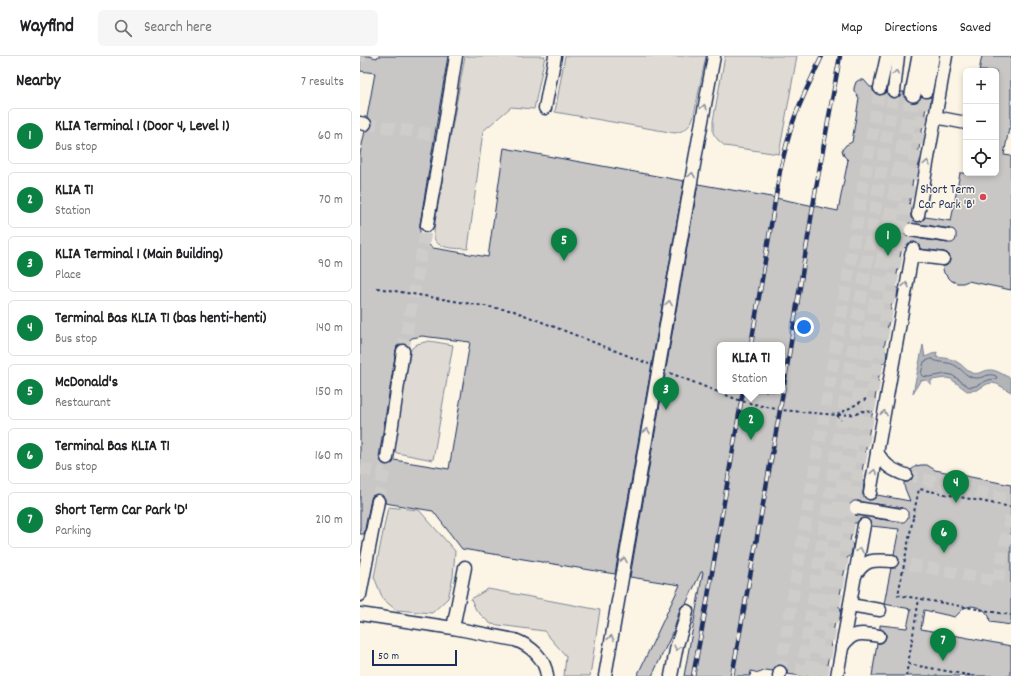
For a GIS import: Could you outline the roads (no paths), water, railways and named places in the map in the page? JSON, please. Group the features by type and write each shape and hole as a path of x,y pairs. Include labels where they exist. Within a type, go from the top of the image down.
{"main road":[{"path":"920,56 920,93"},
{"path":"920,93 923,56"}],"street":[{"path":"427,225 439,136 456,56"},
{"path":"545,108 555,56"},
{"path":"605,676 693,167 714,56"},
{"path":"880,88 887,56"},
{"path":"894,91 898,56"},
{"path":"920,93 933,56"},
{"path":"918,216 946,56"},
{"path":"935,117 963,122"},
{"path":"911,230 949,236"},
{"path":"870,493 912,252 943,259"},
{"path":"387,458 403,351"},
{"path":"877,452 887,466 906,475"},
{"path":"360,595 378,501"},
{"path":"856,508 907,517"},
{"path":"837,676 864,525"},
{"path":"855,575 865,563 871,560 892,561"},
{"path":"453,628 465,567"},
{"path":"850,605 880,610"},
{"path":"360,614 453,628 525,643 540,658 545,667 547,676"},
{"path":"671,676 677,645 686,616"},
{"path":"842,648 846,641 856,634 879,636"}],"water":[{"path":"923,345 925,357 937,352 936,357 947,358 955,361 972,373 993,370 1011,378 1011,392 997,384 992,383 987,384 977,390 967,391 951,379 946,378 931,380 931,385 926,380 920,381 913,393"}],"tunnel":[{"path":"360,61 361,56"},
{"path":"780,672 880,88"},
{"path":"801,676 894,91"},
{"path":"822,676 926,91"},
{"path":"810,676 913,94"},
{"path":"365,124 435,135"},
{"path":"913,249 918,215"},
{"path":"403,351 427,225"},
{"path":"378,501 387,458"},
{"path":"360,469 384,473"},
{"path":"906,475 1011,499"},
{"path":"864,525 870,493"},
{"path":"892,561 998,581 1011,513"}],"railway":[{"path":"752,342 783,158 796,113 822,56"},
{"path":"785,379 816,188 840,56"},
{"path":"693,676 742,394"},
{"path":"732,676 783,394"}],"place":[{"name":"Short Term Car Park 'B'","path":"983,197"},
{"name":"KLIA Terminal 1 (Door 4, Level 1)","path":"888,256"},
{"name":"McDonald's","path":"564,261"},
{"name":"KLIA Terminal 1 (Main Building)","path":"666,410"},
{"name":"KLIA T1","path":"751,440"},
{"name":"Terminal Bas KLIA T1 (bas henti-henti)","path":"956,503"},
{"name":"Terminal Bas KLIA T1","path":"944,553"},
{"name":"Short Term Car Park 'D'","path":"943,661"}]}
